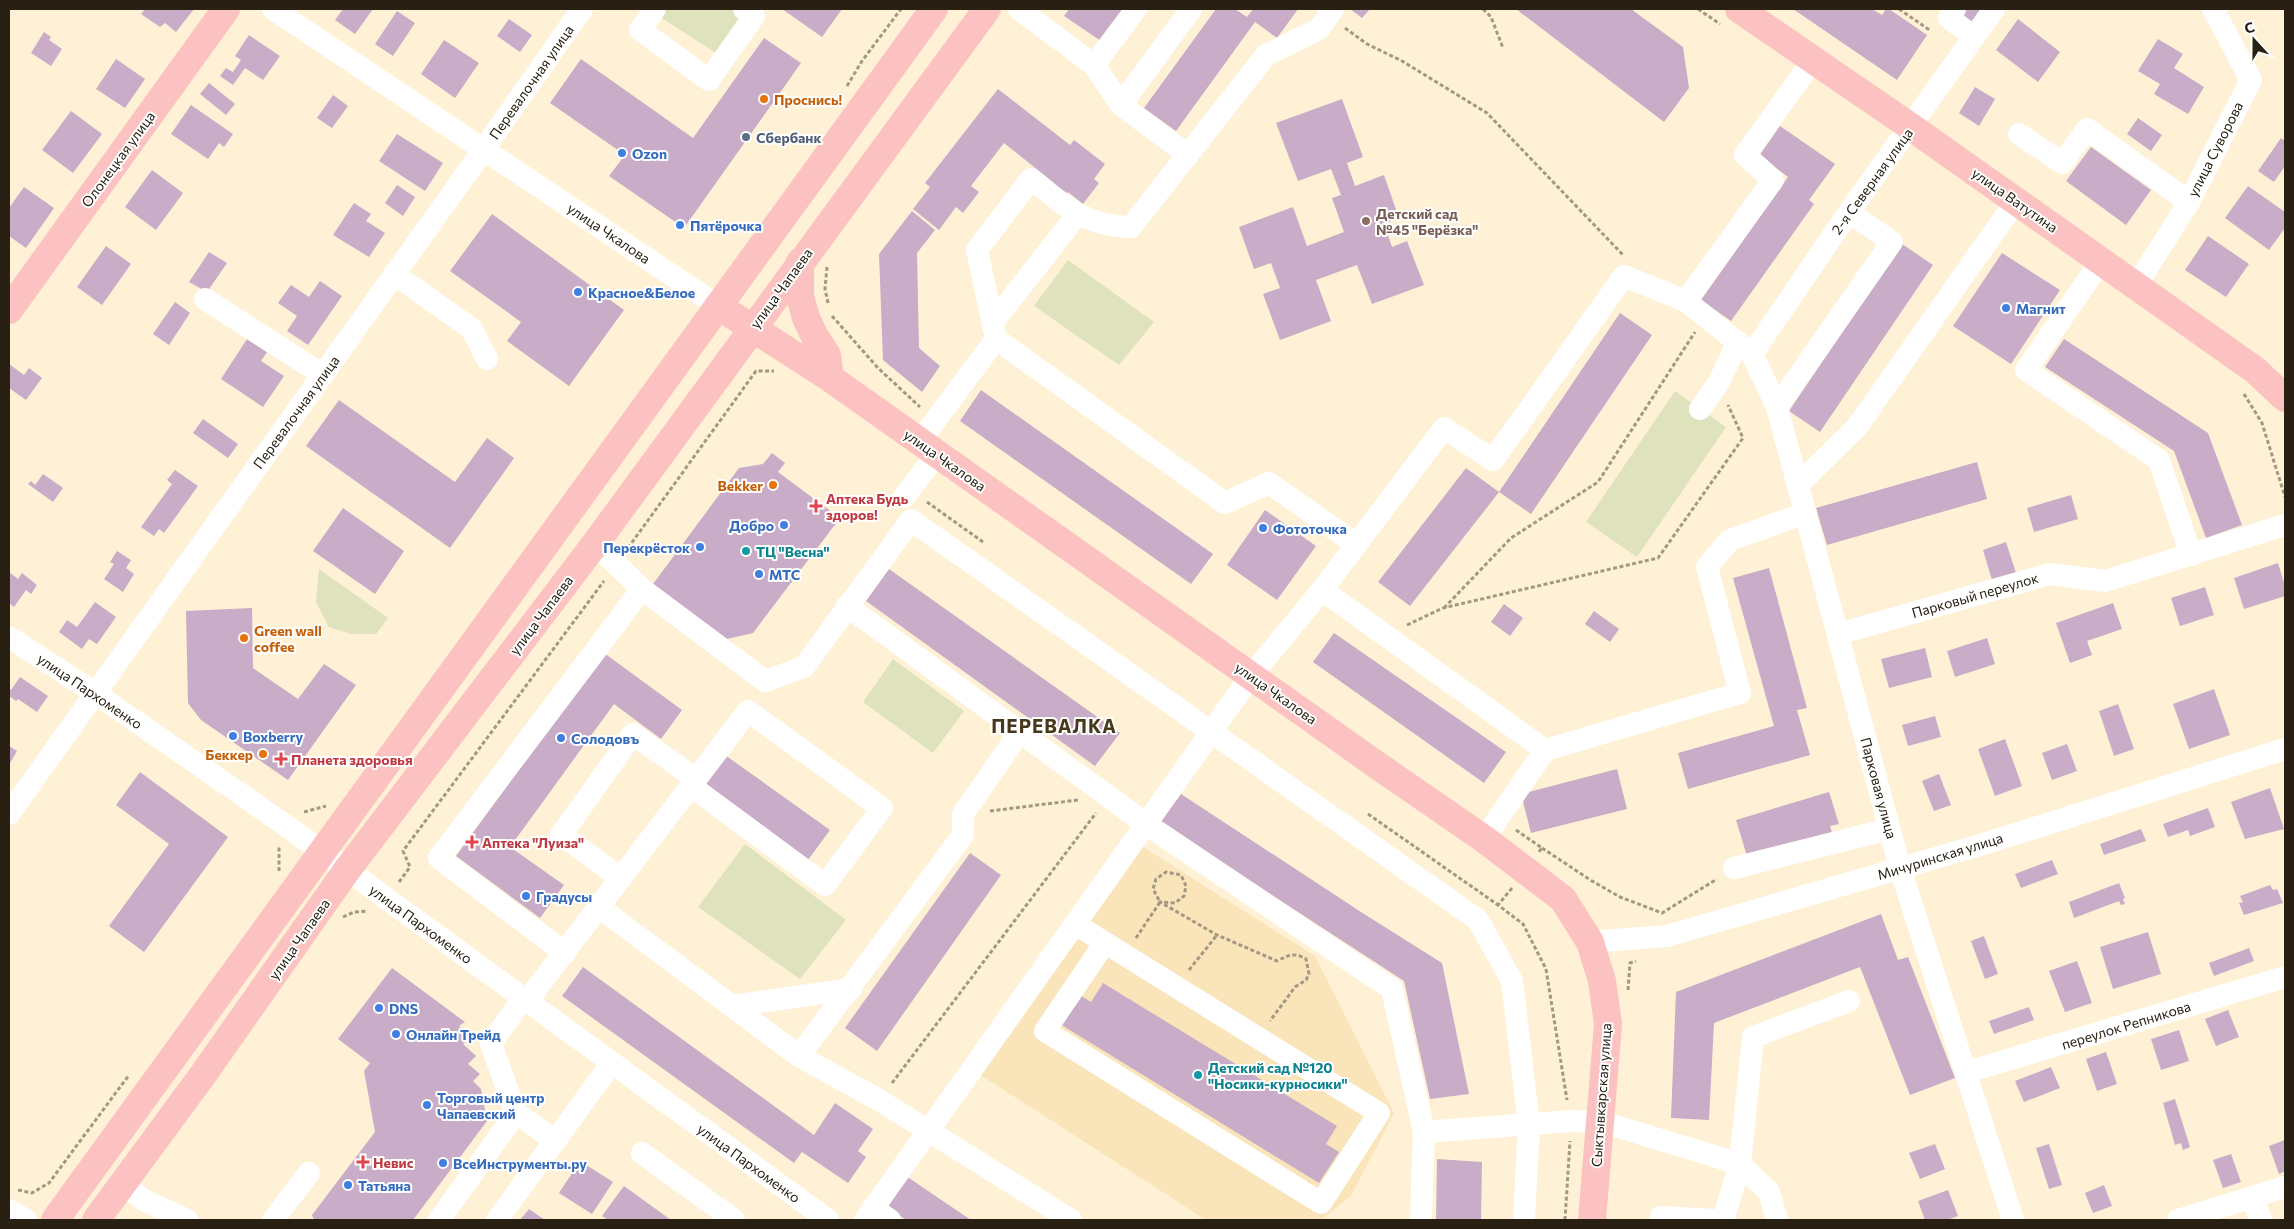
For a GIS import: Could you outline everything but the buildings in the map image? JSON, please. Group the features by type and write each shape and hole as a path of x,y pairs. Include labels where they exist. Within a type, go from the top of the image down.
{"main road":[{"name":"Олонецкая улица","path":"9,310 226,9"},
{"path":"55,1220 934,9"},
{"name":"улица Чапаева","path":"96,1220 202,1076 347,870 595,544 987,9"},
{"name":"улица Ватутина","path":"1738,9 1911,127 2255,370 2285,398"},
{"path":"800,262 802,303 815,338 827,355 830,378"},
{"name":"улица Чкалова","path":"718,306 930,439 1252,676 1491,828 1526,869 1563,899 1590,942"},
{"name":"Сыктывкарская улица","path":"1590,942 1602,981 1608,1024 1592,1220"}],"street":[{"name":"улица Чкалова","path":"273,9 718,306"},
{"name":"Перевалочная улица","path":"9,814 582,9"},
{"path":"655,9 640,30 709,80 754,16 744,9"},
{"path":"1019,9 1094,65 1120,105 1188,154"},
{"path":"1094,65 1136,9"},
{"path":"1120,105 1191,9"},
{"path":"1955,9 1949,18 1974,37"},
{"name":"2-я Северная улица","path":"1700,409 1849,212 1994,9"},
{"name":"улица Суворова","path":"2136,286 2189,202 2250,80 2213,9"},
{"path":"1331,12 1319,29 1266,55 1131,227 1109,227 1077,215 1031,179 977,250 995,330 1225,503 1268,483 1356,544"},
{"path":"1686,301 1773,180 1745,155 1813,60"},
{"path":"2019,134 2062,163 2087,129 2189,202"},
{"path":"1798,485 1857,426 2016,201"},
{"path":"1777,407 1892,242 1849,212"},
{"path":"904,498 930,439 995,330 1077,215"},
{"path":"2101,261 2026,370 2159,460 2191,555"},
{"path":"394,274 472,329 487,359"},
{"path":"876,1216 928,1131 1252,676 1322,590 1444,428 1493,460 1624,276 1686,301 1745,348"},
{"path":"205,299 323,375"},
{"name":"Парковая улица","path":"1745,348 1777,407 1900,868 2014,1220"},
{"path":"1491,828 1545,750 1740,693 1707,567 1730,540 1806,513"},
{"path":"595,544 642,588 765,681 804,667 911,520 1478,920 1512,981 1529,1124 1524,1220"},
{"name":"Парковый переулок","path":"1838,634 2050,574 2105,581 2285,525"},
{"path":"565,953 439,858 642,588"},
{"path":"1322,590 1545,750"},
{"path":"847,606 1146,824 1392,988 1424,1132 1421,1220"},
{"name":"улица Пархоменко","path":"9,637 95,693 321,851 828,1220"},
{"path":"556,1141 516,1113 491,1044 600,908 621,878 693,783 748,711 882,808 825,885 693,783 633,734 561,835 621,878"},
{"path":"799,1056 963,835 963,814 1020,732"},
{"name":"Мичуринская улица","path":"1590,942 1667,936 1900,868 2285,749"},
{"path":"1734,868 1889,828"},
{"path":"600,908 799,1056 879,1100 1071,1220"},
{"path":"1075,924 1104,944 1379,1113 1321,1203 1045,1030 1104,944"},
{"name":"переулок Репникова","path":"1967,1072 2285,977"},
{"path":"732,1006 850,989"},
{"path":"1722,1220 1740,1164 1753,1037 1849,1001"},
{"path":"497,1220 612,1063"},
{"path":"439,1220 516,1113"},
{"path":"1424,1132 1571,1121 1599,1122 1740,1164 1769,1192 1777,1220"},
{"path":"642,1154 734,1220"},
{"path":"273,1220 308,1173"},
{"path":"122,1185 146,1201 187,1220"},
{"path":"2178,1220 2285,1187"},
{"path":"2252,1198 2261,1220"},
{"path":"12,1199 26,1220"},
{"path":"1660,1217 1715,1220"}],"path":[{"path":"1483,9 1491,17 1503,48"},
{"path":"1331,12 1367,44 1402,61 1487,113 1629,260"},
{"path":"832,315 878,368 930,439"},
{"path":"1444,608 1511,538 1598,482 1704,317"},
{"path":"397,885 410,867 403,851 616,564 756,371 779,372"},
{"path":"1384,636 1444,608 1658,558 1742,438 1719,382"},
{"path":"2243,392 2262,423 2285,497"},
{"path":"963,814 1108,797"},
{"path":"879,1100 1108,797"},
{"path":"1491,828 1542,848 1620,897 1662,913 1734,868"},
{"path":"279,846 279,873"},
{"path":"1542,848 1498,905 1523,924 1546,969 1571,1121 1565,1220"},
{"path":"1160,902 1175,904 1184,896 1186,886 1180,875 1166,872 1156,879 1153,889 1160,902 1217,935 1277,961 1290,954 1297,954 1306,958 1309,974 1306,980 1296,987 1271,1021 1262,1016"},
{"path":"1133,942 1160,902"},
{"path":"1188,973 1217,935"},
{"path":"12,1199 32,1193 48,1183 131,1072"}],"shaded area":[{"path":"1140,845 1315,956 1394,1113 1351,1196 1321,1220 1206,1220 979,1074"}],"green space":[{"path":"666,9 731,9 740,15 722,57 660,17"},
{"path":"1068,260 1154,322 1119,365 1034,306"},
{"path":"1675,391 1726,427 1637,557 1586,522"},
{"path":"319,569 388,618 376,634 351,634 329,627 316,602"},
{"path":"893,659 964,711 933,753 863,702"},
{"path":"745,844 846,920 800,979 698,907"}],"place":[{"name":"Проснись!","path":"764,99"},
{"name":"Сбербанк","path":"746,137"},
{"name":"Ozon","path":"622,153"},
{"name":"Детский сад №45 \"Берёзка\"","path":"1366,221"},
{"name":"Пятёрочка","path":"680,225"},
{"name":"Красное&Белое","path":"578,292"},
{"name":"Магнит","path":"2006,308"},
{"name":"Bekker","path":"773,485"},
{"name":"Аптека Будь здоров!","path":"816,506"},
{"name":"Добро","path":"784,525"},
{"name":"Фототочка","path":"1263,528"},
{"name":"Перекрёсток","path":"700,547"},
{"name":"ТЦ \"Весна\"","path":"746,551"},
{"name":"МТС","path":"759,574"},
{"name":"Green wall coffee","path":"244,638"},
{"name":"Boxberry","path":"233,736"},
{"name":"Солодовъ","path":"561,738"},
{"name":"Беккер","path":"263,754"},
{"name":"Планета здоровья","path":"281,759"},
{"name":"Аптека \"Луиза\"","path":"472,842"},
{"name":"Градусы","path":"526,896"},
{"name":"DNS","path":"379,1008"},
{"name":"Онлайн Трейд","path":"396,1034"},
{"name":"Детский сад №120 \"Носики-курносики\"","path":"1198,1075"},
{"name":"Торговый центр Чапаевский","path":"427,1105"},
{"name":"Невис","path":"363,1162"},
{"name":"ВсеИнструменты.ру","path":"443,1163"},
{"name":"Татьяна","path":"348,1185"}],"district":[{"name":"ПЕРЕВАЛКА","path":"1054,725"}]}
